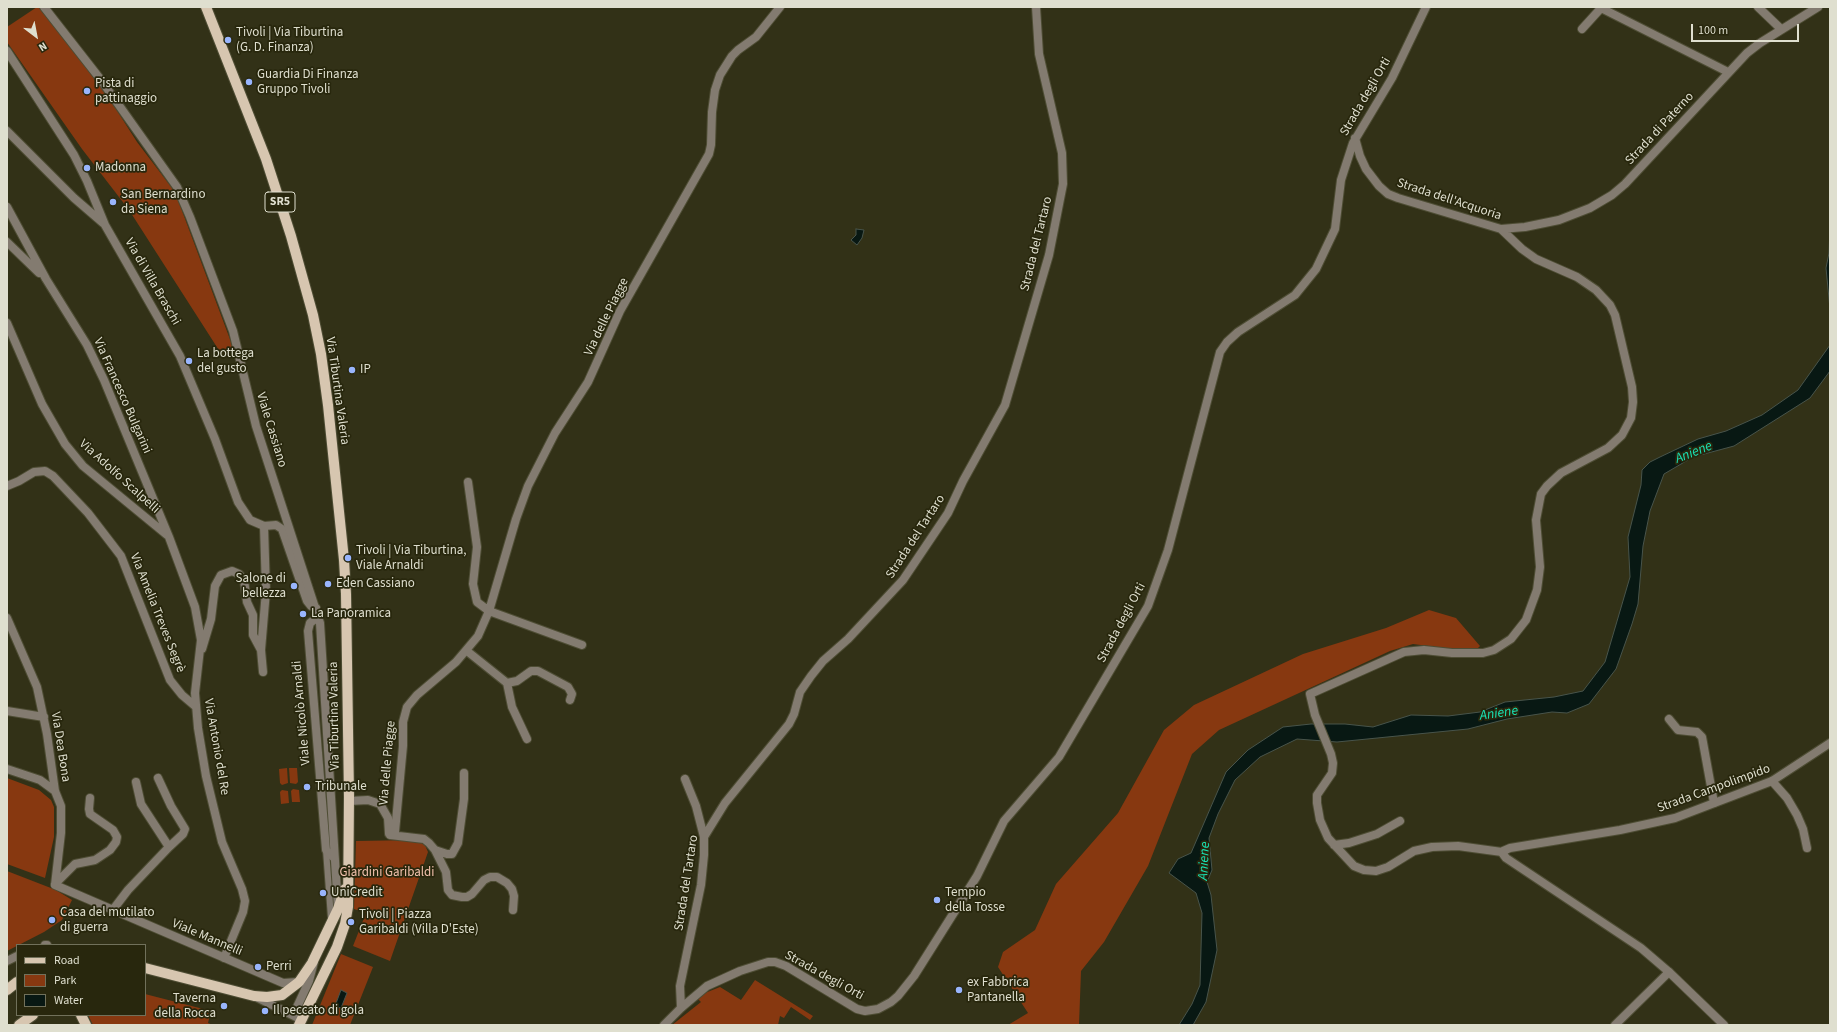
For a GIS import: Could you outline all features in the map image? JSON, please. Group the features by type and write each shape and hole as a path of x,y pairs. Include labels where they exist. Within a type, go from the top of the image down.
{"main road":[{"name":"Via Tiburtina Valeria","path":"206,7 277,192 313,315 321,354 345,578 348,799 347,913 338,942 302,1019"},
{"path":"146,968 254,996 267,997 299,982 320,948 348,882"},
{"path":"320,948 338,942 338,908"},
{"path":"19,1025 32,1016"},
{"path":"82,1016 86,1025"}],"street":[{"name":"Viale Cassiano","path":"44,7 121,108 174,182 184,201 232,331 256,426 317,612 321,629 338,908"},
{"name":"Via delle Piagge","path":"348,799 368,800 380,804 387,815 388,832 390,835 395,831 405,713 414,698 443,674 467,651 478,636 490,612 516,519 528,486 556,433 588,382 620,311 709,154 712,142 712,112 715,90 720,75 732,56 756,37 780,7"},
{"name":"Strada del Tartaro","path":"681,1008 680,986 701,885 704,837 725,803 788,726 794,714 800,692 811,676 825,659 852,635 903,580 948,513 963,481 1005,405 1049,255 1063,184 1062,153 1039,58 1036,7"},
{"name":"Strada degli Orti","path":"664,1025 681,1008 709,985 740,971 768,962 786,966 857,1009 865,1011 878,1009 891,1002 898,996 914,976 977,876 1004,821 1060,757 1148,606 1168,550 1220,352 1227,342 1238,332 1295,295 1316,269 1335,229 1341,180 1355,138 1392,78 1426,7"},
{"path":"1758,7 1781,29"},
{"name":"Strada di Paterno","path":"1501,229 1525,227 1559,220 1590,208 1612,195 1625,184 1749,50 1818,7"},
{"path":"1582,29 1601,8 1728,72"},
{"name":"Via di Villa Braschi","path":"7,51 74,155 87,181 105,225 180,356 238,502 250,520 264,526 276,525 282,529 308,603 317,612"},
{"path":"7,131 74,198 105,225"},
{"name":"Strada dell'Acquoria","path":"1334,845 1322,826 1317,800 1318,792 1330,776 1333,768 1332,757 1314,715 1310,694 1404,652 1424,650 1452,653 1483,653 1499,647 1511,639 1526,620 1537,590 1540,567 1536,520 1537,509 1543,491 1561,472 1615,443 1629,425 1632,406 1632,390 1616,320 1610,305 1600,293 1590,284 1577,277 1539,262 1522,249 1501,229 1388,194 1375,182 1366,169 1360,156 1355,138"},
{"name":"Via Francesco Bulgarini","path":"7,207 46,279 87,345 104,380 169,537"},
{"path":"7,242 46,279"},
{"name":"Via Adolfo Scalpelli","path":"7,323 40,400 65,444 84,466 169,537"},
{"name":"Via Amelia Treves Segrè","path":"7,486 34,472 45,471 57,480 88,513 121,556 170,680 182,695 195,706"},
{"path":"468,482 477,547 473,590 479,604 490,612 582,645"},
{"path":"263,672 261,650 266,591 264,526"},
{"name":"Via Antonio del Re","path":"169,537 195,607 200,630 200,653 195,686 195,706 206,776 222,842 242,889 245,900 243,912 224,958"},
{"path":"200,653 207,638 215,586 220,576 231,571 239,574 244,580 247,602 252,616 253,635 261,650"},
{"name":"Viale Nicolò Arnaldi","path":"317,612 310,623 308,631 326,850"},
{"name":"Via Dea Bona","path":"7,618 36,682 44,717 55,791 62,812 55,885"},
{"path":"467,651 507,683 512,707 527,739"},
{"path":"507,683 517,681 531,672 538,671 568,687 572,694 570,700"},
{"path":"7,711 44,717"},
{"path":"1669,719 1678,730 1696,732 1702,737 1714,803"},
{"name":"Strada Campolimpido","path":"1502,852 1510,848 1654,824 1679,817 1772,781 1830,742"},
{"path":"7,769 40,780 55,791"},
{"path":"435,850 450,854 458,845 464,798 464,773"},
{"path":"112,911 128,890 169,847 184,834 185,829 171,806 158,778"},
{"path":"685,779 696,806 704,837"},
{"path":"1772,781 1787,798 1797,815 1803,829 1807,848"},
{"path":"136,782 141,804 169,847"},
{"path":"55,885 75,864 95,860 110,850 116,842 117,837 113,830 90,814 90,798"},
{"path":"1334,845 1349,843 1376,834 1400,821"},
{"path":"390,835 424,839 430,843 446,872 448,890 452,895 462,898 467,897 472,894 484,880 495,876 504,881 512,889 514,896 513,910"},
{"path":"1334,845 1354,866 1361,870 1371,871 1384,869 1412,852 1429,847 1458,846 1502,852 1506,858 1641,948 1724,1025"},
{"path":"326,850 334,858"},
{"path":"326,850 332,922"},
{"name":"Viale Mannelli","path":"55,885 63,890 224,958 285,989"},
{"path":"7,961 16,956"},
{"path":"302,1019 297,1007 311,976 314,959"},
{"path":"1615,1025 1668,972"},
{"path":"254,996 302,1019"}],"green space":[{"path":"39,7 107,95 137,142 175,192 234,350 222,355 129,210 82,149 7,42 7,27"},
{"path":"1429,610 1456,618 1480,646 1474,652 1413,644 1390,651 1219,730 1192,754 1148,866 1104,942 1081,971 1079,1025 1008,1025 1028,1013 998,967 1003,952 1035,930 1056,884 1118,813 1164,730 1194,705 1303,654 1386,628"},
{"path":"287,768 288,783 282,785 280,783 279,769"},
{"path":"289,768 297,768 298,782 296,784 290,783"},
{"path":"7,778 39,790 51,800 54,807 54,837 45,878 7,864"},
{"path":"293,789 299,790 300,802 292,802 291,791"},
{"path":"282,790 288,791 289,803 281,804 280,792"},
{"name":"Giardini Garibaldi","path":"414,840 424,843 428,852 390,961 353,946 366,913 354,909 356,841"},
{"path":"7,871 56,890 72,900 62,920 44,932 21,944 16,944 16,946 7,951"},
{"path":"341,954 373,967 350,1025 312,1025"},
{"path":"755,980 813,1016 810,1020 791,1007 784,1018 780,1016 778,1025 672,1025 701,1002 698,999 705,993 720,987 741,1000"},
{"path":"146,994 211,1011 208,1023 213,1025 93,1025 88,1016 146,1016"}],"water":[{"path":"1830,227 1830,309 1826,268 1829,253"},
{"path":"856,229 864,230 862,238 857,245 851,240 856,235"},
{"name":"Aniene","path":"1830,345 1830,371 1810,398 1734,446 1693,457 1664,474 1650,511 1643,546 1638,604 1632,624 1616,669 1589,704 1567,713 1552,712 1507,719 1468,729 1337,742 1297,739 1260,757 1235,780 1218,814 1209,838 1212,870 1207,882 1211,895 1217,950 1206,1002 1193,1025 1179,1025 1192,1004 1200,985 1202,913 1196,893 1169,873 1178,859 1191,853 1226,772 1248,750 1283,727 1311,724 1345,724 1373,727 1411,715 1448,716 1480,712 1505,702 1554,697 1583,691 1605,662 1630,577 1628,537 1641,485 1642,470 1650,462 1698,439 1726,431 1762,415 1798,390"},
{"path":"341,990 347,993 341,1008 335,1006"}],"place":[{"name":"Tivoli | Via Tiburtina (G. D. Finanza)","path":"228,40"},
{"name":"Guardia Di Finanza Gruppo Tivoli","path":"249,82"},
{"name":"Pista di pattinaggio","path":"87,91"},
{"name":"Madonna","path":"87,168"},
{"name":"San Bernardino da Siena","path":"113,202"},
{"name":"La bottega del gusto","path":"189,361"},
{"name":"IP","path":"352,370"},
{"name":"Tivoli | Via Tiburtina, Viale Arnaldi","path":"348,558"},
{"name":"Eden Cassiano","path":"328,584"},
{"name":"Salone di bellezza","path":"294,586"},
{"name":"La Panoramica","path":"303,614"},
{"name":"Tribunale","path":"307,787"},
{"name":"UniCredit","path":"323,893"},
{"name":"Tempio della Tosse","path":"937,900"},
{"name":"Casa del mutilato di guerra","path":"52,920"},
{"name":"Tivoli | Piazza Garibaldi (Villa D'Este)","path":"351,922"},
{"name":"Perri","path":"258,967"},
{"name":"ex Fabbrica Pantanella","path":"959,990"},
{"name":"Taverna della Rocca","path":"224,1006"},
{"name":"Il peccato di gola","path":"265,1011"}]}
